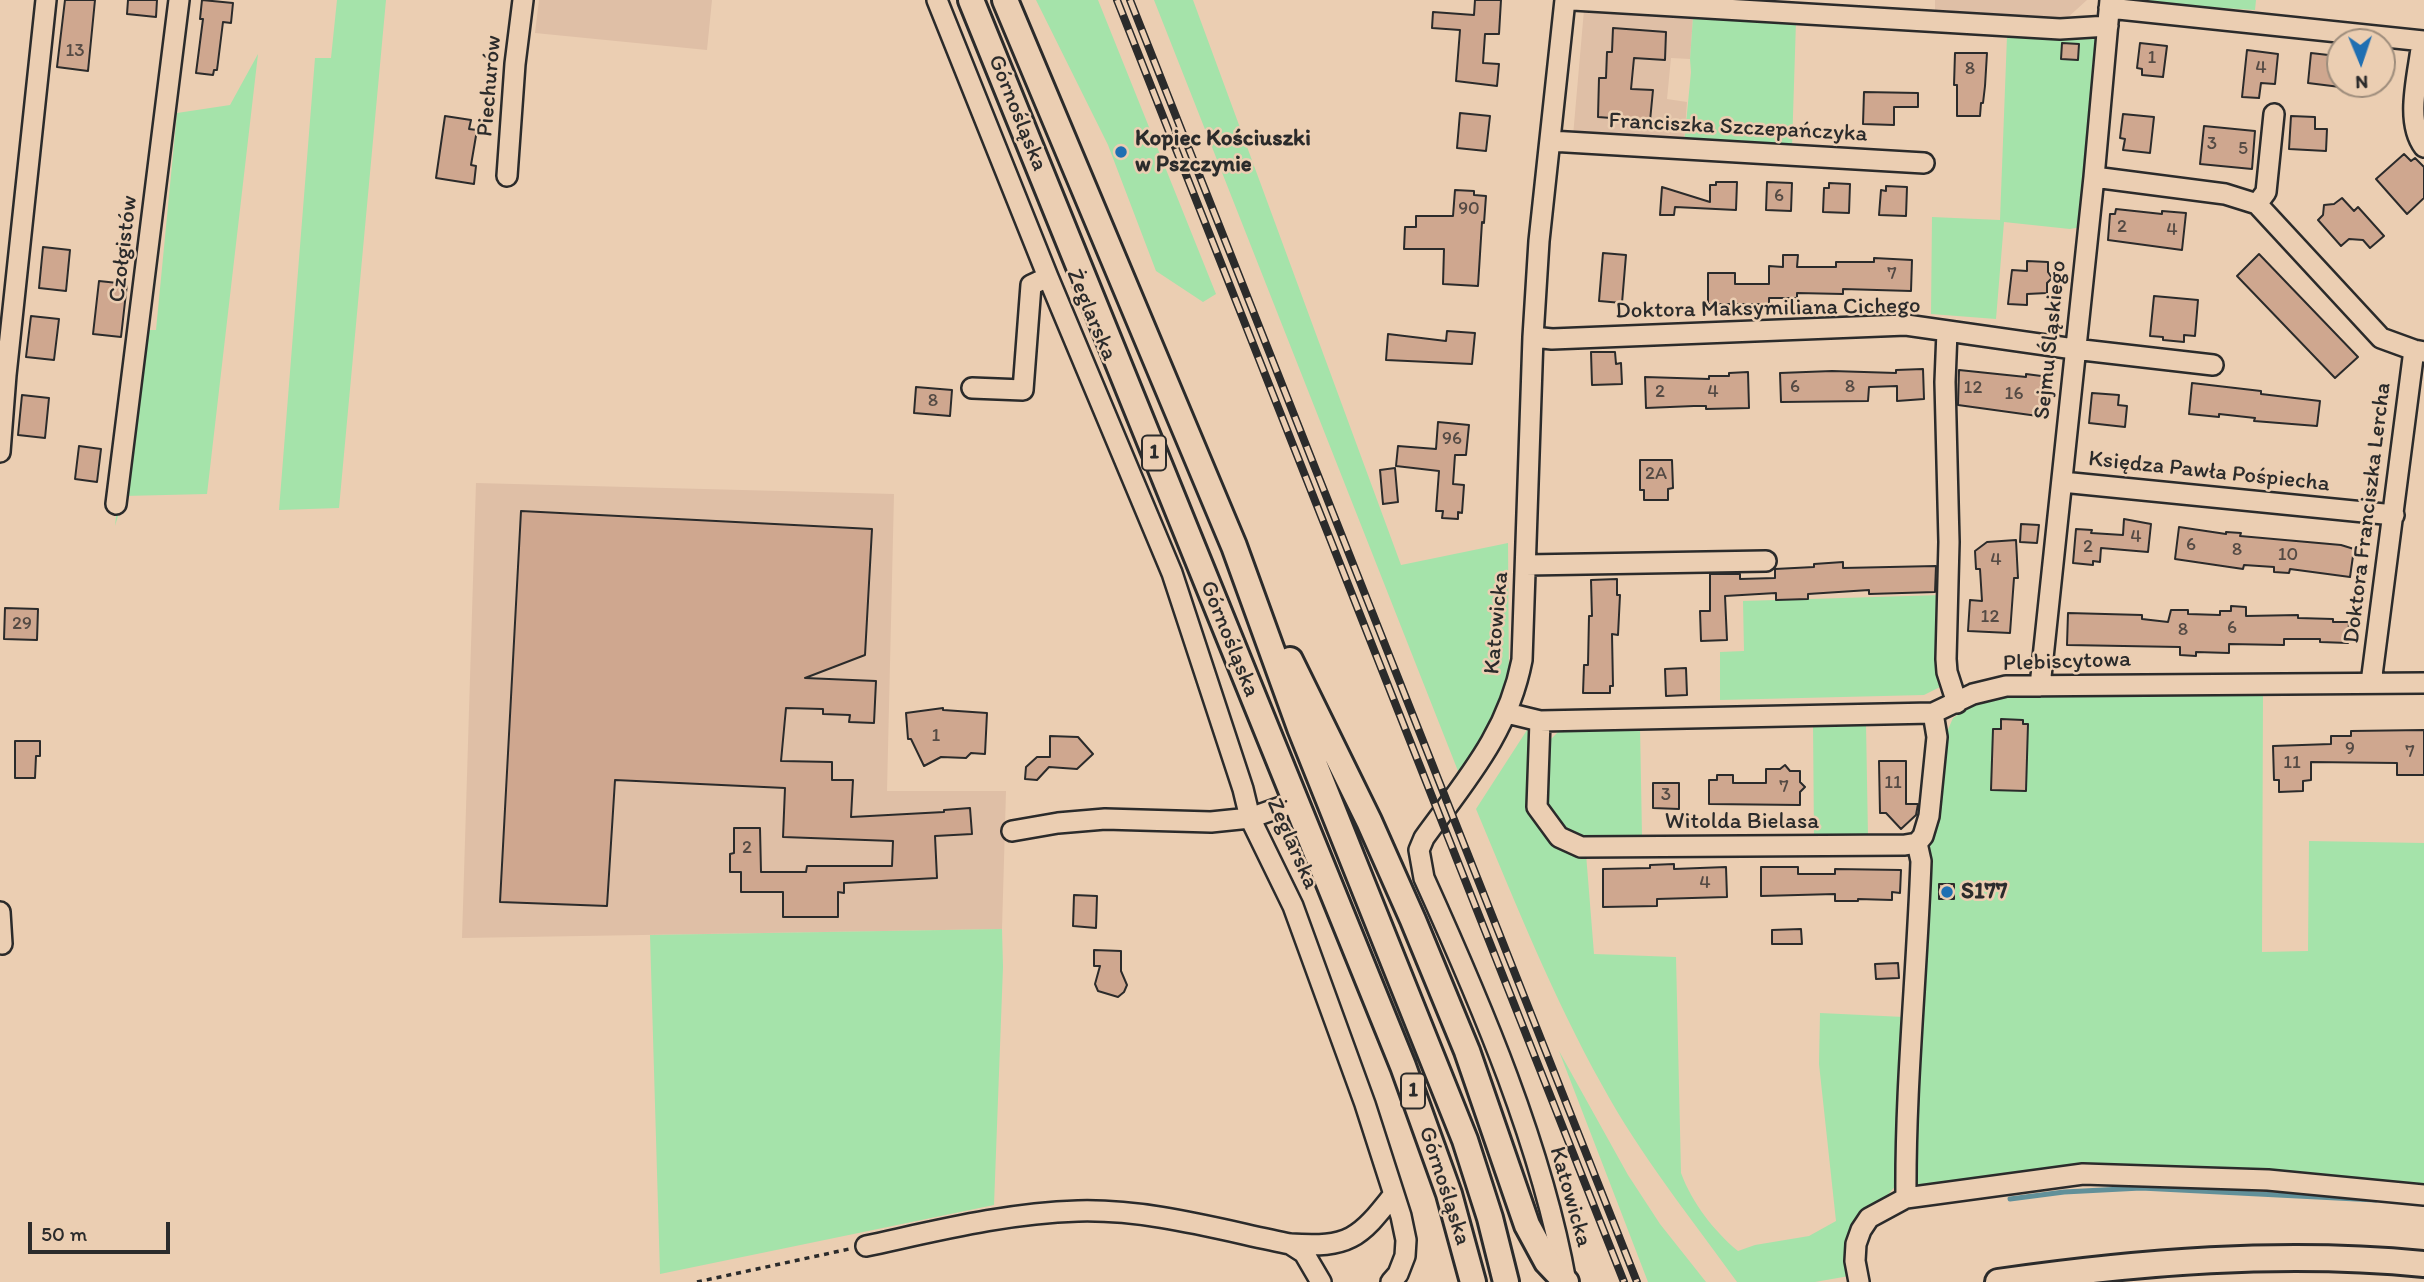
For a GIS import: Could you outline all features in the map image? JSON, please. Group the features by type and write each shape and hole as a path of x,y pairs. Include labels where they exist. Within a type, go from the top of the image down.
{"main road":[{"name":"Górnośląska","path":"971,0 1419,1108 1449,1194 1473,1282"},
{"name":"Górnośląska","path":"1005,0 1234,546 1300,728 1465,1140 1490,1218 1506,1282"},
{"path":"1234,546 1370,821 1413,920 1467,1051 1527,1225 1540,1251 1566,1282"},
{"path":"1998,1282 2120,1266 2219,1260 2318,1259 2424,1264"}],"street":[{"path":"0,452 5,375 46,0"},
{"name":"Czołgistów","path":"116,504 179,0"},
{"name":"Piechurów","path":"507,176 515,64 523,0"},
{"name":"Żeglarska","path":"937,0 1048,277 1172,573 1243,789 1250,818 1293,905 1365,1104 1406,1240 1405,1256 1398,1274 1391,1282"},
{"name":"Katowicka","path":"1565,0 1539,241 1533,337 1522,660 1507,713 1478,764 1423,838 1420,844 1420,859 1424,878 1513,1095 1548,1199 1566,1282"},
{"path":"1573,0 2060,29 2109,11 2423,41 2413,116 2417,138 2424,147"},
{"name":"Sejmu Śląskiego","path":"2040,686 2109,11"},
{"path":"2256,204 2266,192 2274,114"},
{"name":"Franciszka Szczepańczyka","path":"1550,141 1924,163"},
{"name":"Doktora Franciszka Lercha","path":"2094,177 2225,194 2256,204 2381,338 2419,351 2371,682"},
{"path":"972,388 1023,390 1031,285 1048,277"},
{"name":"Doktora Maksymiliana Cichego","path":"1533,337 1552,339 1906,325 2213,365"},
{"path":"1947,331 1946,659 1956,703"},
{"name":"Księdza Pawła Pośpiecha","path":"2062,482 2394,515"},
{"path":"1526,565 1766,561"},
{"name":"Plebiscytowa","path":"1507,713 1540,721 1933,713 1990,689 2040,686 2424,683"},
{"path":"1906,1198 1910,1042 1921,861 1917,843 1923,836 1929,816 1937,737 1933,713"},
{"name":"Witolda Bielasa","path":"1540,721 1537,807 1559,837 1581,847 1917,843"},
{"path":"1012,831 1105,819 1211,822 1250,818 1296,802"},
{"path":"0,912 2,944"},
{"path":"1859,1282 1855,1261 1856,1244 1861,1230 1869,1218 1906,1198 2083,1174 2268,1180 2424,1195"},
{"path":"866,1246 989,1220 1035,1213 1080,1211 1128,1213 1290,1244 1317,1246 1353,1237 1368,1227 1394,1194"},
{"path":"1290,1244 1304,1253 1321,1282"}],"path":[{"path":"697,1282 866,1246"}],"shaded area":[{"path":"539,0 712,0 707,50 535,33"},
{"path":"1935,0 2087,0 2066,19 1935,10"},
{"path":"1584,10 1693,17 1690,59 1671,58 1667,99 1687,102 1684,144 1573,136"},
{"path":"476,483 894,494 887,791 1006,791 1002,929 462,938"}],"green space":[{"path":"337,0 386,0 339,508 279,510 315,58 331,58"},
{"path":"1036,0 1098,0 1216,294 1203,302 1156,271 1108,145"},
{"path":"1154,0 1193,0 1401,565 1508,543 1509,683 1473,763 1458,771"},
{"path":"2125,0 2256,0 2255,10"},
{"path":"1693,17 1796,21 1792,147 1684,144"},
{"path":"2096,33 2100,45 2081,227 2070,229 2004,222 1996,319 1931,314 1932,217 2000,220 2007,36"},
{"path":"258,54 207,494 124,496 115,526 136,330 156,330 177,113 230,105"},
{"path":"1942,595 1944,685 1924,695 1720,700 1720,652 1744,651 1743,601"},
{"path":"2263,694 2262,952 2308,951 2309,841 2424,843 2424,1186 2198,1172 1912,1190 1927,842 1943,741 1953,718 1974,704 2012,696"},
{"path":"1813,724 1866,724 1868,837 1814,838"},
{"path":"1640,726 1642,836 1587,837 1576,833 1555,818 1544,805 1547,743 1561,729"},
{"path":"1536,729 1533,811 1552,844 1586,854 1594,954 1676,957 1681,1173 1705,1216 1738,1251 1755,1245 1809,1236 1836,1221 1819,1064 1820,1013 1904,1017 1897,1184 1886,1197 1874,1205 1849,1276 1815,1282 1737,1282 1666,1186 1617,1111 1551,984 1476,809 1527,730"},
{"path":"1002,929 1003,967 994,1205 660,1274 650,935"},
{"path":"1559,1051 1628,1175 1660,1224 1706,1282 1648,1282"}],"building":[{"path":"65,0 95,0 88,71 57,67"},
{"path":"128,0 157,0 156,17 127,14"},
{"path":"202,0 233,3 231,23 223,22 217,70 214,70 213,75 196,73 203,19 200,19"},
{"path":"1475,0 1501,0 1499,34 1485,34 1483,63 1499,64 1497,86 1456,81 1460,30 1432,28 1433,12 1474,15"},
{"path":"1613,28 1666,32 1665,60 1634,58 1631,89 1653,90 1650,121 1598,117 1599,78 1606,78 1607,52 1612,52"},
{"path":"2062,43 2079,44 2078,60 2061,59"},
{"path":"2140,43 2167,46 2163,77 2142,75 2142,69 2137,68"},
{"path":"2247,50 2278,54 2275,84 2261,83 2259,98 2242,97"},
{"path":"1955,53 1987,53 1980,116 1957,116"},
{"path":"2311,53 2326,55 2326,85 2308,83"},
{"path":"1864,92 1918,93 1918,107 1894,107 1894,125 1863,124"},
{"path":"1460,113 1490,116 1486,151 1457,148"},
{"path":"2123,114 2154,117 2150,153 2123,150 2125,139 2120,138"},
{"path":"445,116 471,120 469,129 477,130 471,165 476,166 474,184 436,178"},
{"path":"2291,116 2315,117 2315,129 2327,129 2326,151 2289,149"},
{"path":"2204,126 2255,131 2252,169 2200,164"},
{"path":"2404,154 2411,161 2415,158 2424,167 2424,198 2407,214 2376,179"},
{"path":"1716,182 1737,182 1736,210 1675,207 1674,215 1660,215 1662,187 1710,202 1710,185 1716,185"},
{"path":"1767,182 1792,183 1791,211 1766,210"},
{"path":"1829,183 1850,184 1849,213 1823,212 1824,188 1829,188"},
{"path":"1886,186 1907,187 1906,216 1879,215 1881,190 1886,191"},
{"path":"1455,190 1474,191 1474,195 1486,196 1478,286 1443,284 1444,249 1404,249 1405,227 1416,227 1416,216 1453,216"},
{"path":"2342,198 2354,211 2358,207 2384,236 2370,248 2363,240 2349,239 2341,246 2318,220 2323,215 2324,205 2334,204"},
{"path":"2116,209 2162,214 2162,211 2186,213 2182,250 2108,240 2110,214 2115,214"},
{"path":"43,247 70,250 66,291 39,288"},
{"path":"1603,253 1626,255 1622,303 1599,301"},
{"path":"2259,254 2358,357 2335,378 2237,276"},
{"path":"1783,255 1798,255 1797,267 1836,267 1836,262 1874,262 1874,258 1912,260 1911,291 1843,289 1843,294 1797,293 1797,298 1769,298 1769,304 1708,304 1708,273 1735,273 1735,284 1769,284 1769,266 1783,267"},
{"path":"2027,261 2048,262 2048,272 2052,278 2047,283 2047,293 2027,294 2027,305 2008,304 2012,270 2027,271"},
{"path":"99,281 127,284 121,337 93,334"},
{"path":"2154,296 2198,300 2195,336 2184,335 2184,342 2150,336"},
{"path":"31,316 59,319 54,360 26,357"},
{"path":"1447,331 1475,333 1472,364 1386,360 1388,334 1446,341"},
{"path":"1591,352 1615,352 1616,364 1621,363 1622,384 1592,385"},
{"path":"1923,369 1924,399 1897,401 1897,386 1869,387 1868,401 1781,402 1780,373 1896,373 1896,370"},
{"path":"1959,370 2049,377 2045,417 1958,405"},
{"path":"1748,372 1749,408 1646,408 1645,377 1709,379 1709,376"},
{"path":"2192,383 2320,401 2317,426 2254,421 2255,418 2219,414 2219,417 2189,414"},
{"path":"916,387 952,390 950,416 914,413"},
{"path":"2092,393 2119,395 2118,405 2127,406 2125,427 2089,423"},
{"path":"22,395 49,398 45,438 18,435"},
{"path":"1438,422 1469,425 1466,455 1455,455 1453,484 1464,485 1462,513 1458,512 1458,519 1442,518 1443,511 1436,511 1439,471 1396,466 1398,446 1436,449"},
{"path":"79,446 101,449 97,482 75,479"},
{"path":"1640,460 1672,460 1673,488 1668,489 1668,500 1644,500 1644,490 1640,490"},
{"path":"1395,468 1398,502 1383,504 1380,470"},
{"path":"521,511 872,529 865,655 805,678 876,681 874,723 849,722 850,715 823,714 823,709 786,708 781,761 832,762 832,780 853,780 851,817 970,808 972,834 935,836 937,878 844,883 844,893 838,892 838,917 783,917 783,892 741,892 741,872 730,872 730,854 734,853 734,828 760,828 761,872 806,872 807,866 892,866 893,841 783,837 785,788 615,780 607,906 500,902"},
{"path":"2124,519 2151,524 2148,552 2101,548 2100,562 2093,561 2093,565 2073,563 2076,529 2123,535"},
{"path":"2021,524 2039,525 2037,543 2020,542"},
{"path":"2179,527 2226,534 2241,533 2240,536 2341,545 2354,549 2350,577 2290,569 2289,573 2274,572 2274,567 2244,565 2243,569 2175,559"},
{"path":"2016,540 2018,578 2014,578 2010,633 1968,631 1970,600 1982,601 1980,569 1976,569 1975,551 1987,542"},
{"path":"1843,562 1843,568 1936,566 1935,592 1869,594 1869,590 1808,594 1808,599 1776,600 1776,593 1725,596 1727,640 1701,641 1700,611 1710,611 1710,574 1740,574 1740,579 1775,578 1775,569"},
{"path":"1617,579 1617,595 1620,595 1618,635 1612,634 1613,686 1610,686 1610,693 1583,693 1584,665 1588,665 1589,616 1592,616 1591,580"},
{"path":"2231,606 2246,607 2246,616 2298,615 2298,618 2349,622 2348,643 2320,642 2320,639 2284,639 2284,645 2229,644 2229,653 2196,652 2196,656 2180,655 2180,647 2067,645 2068,613 2142,615 2142,619 2168,622 2171,610 2188,610 2188,614 2220,615 2220,611 2231,611"},
{"path":"5,608 38,609 37,640 4,639"},
{"path":"1686,668 1687,695 1666,696 1665,669"},
{"path":"943,708 987,713 985,754 971,753 966,758 941,757 924,766 911,739 908,739 906,713"},
{"path":"2001,719 2023,720 2023,724 2028,724 2026,791 1991,790 1993,729 2001,729"},
{"path":"2424,730 2424,775 2397,775 2397,763 2311,762 2311,780 2303,781 2303,791 2279,792 2279,780 2274,780 2273,746 2331,744 2331,736 2351,736 2351,731"},
{"path":"1050,736 1078,737 1093,754 1077,769 1049,767 1037,780 1025,779 1026,767 1037,757 1050,757"},
{"path":"15,741 40,741 35,778 15,778"},
{"path":"1879,761 1906,761 1906,804 1918,804 1916,815 1901,829 1886,813 1880,813"},
{"path":"1785,765 1790,771 1800,771 1800,782 1805,787 1800,792 1800,805 1709,804 1709,780 1717,780 1717,775 1733,775 1733,783 1766,783 1766,769 1780,769"},
{"path":"1653,783 1679,783 1679,809 1653,808"},
{"path":"1674,864 1674,869 1726,867 1727,897 1657,899 1657,906 1603,907 1603,869 1650,868 1650,865"},
{"path":"1761,867 1798,867 1798,874 1835,874 1835,869 1901,870 1900,893 1892,892 1892,900 1858,901 1835,901 1835,894 1761,896"},
{"name":"S177","path":"1939,884 1954,884 1954,899 1939,899"},
{"path":"1074,895 1097,896 1096,928 1073,926"},
{"path":"1801,929 1802,944 1772,944 1772,930"},
{"path":"1094,950 1121,951 1121,971 1127,985 1118,997 1098,991 1095,984 1100,966 1094,966"},
{"path":"1898,963 1899,978 1876,979 1875,964"}],"waterway":[{"path":"2010,1199 2064,1192 2141,1188 2376,1200"}],"railway":[{"path":"1117,0 1624,1282"},
{"path":"1130,0 1637,1282"}],"place":[{"name":"Kopiec Kościuszki w Pszczynie","path":"1121,152"},
{"name":"S177","path":"1947,892"}]}
